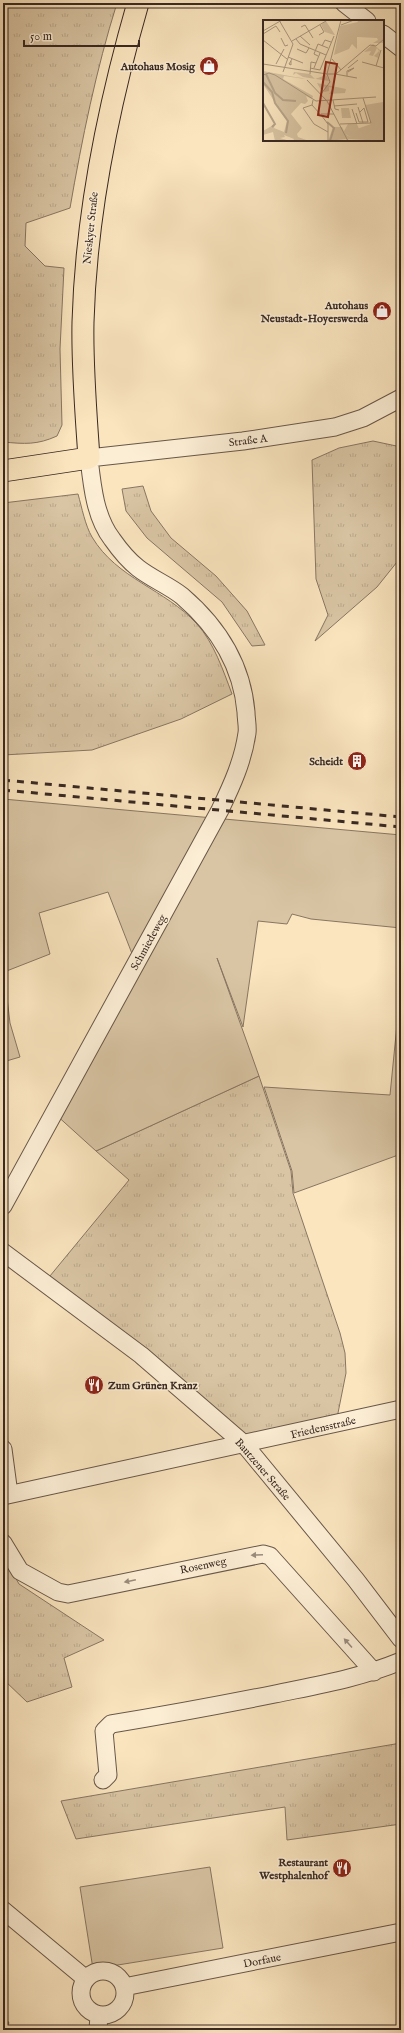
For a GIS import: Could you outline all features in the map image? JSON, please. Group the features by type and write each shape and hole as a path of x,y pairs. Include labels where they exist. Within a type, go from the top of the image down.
{"main road":[{"name":"Nieskyer Straße","path":"89,458 83,366 83,322 92,203 102,143 120,65 138,3"},
{"path":"3,471 89,458"}],"street":[{"path":"344,3 366,20"},
{"path":"384,35 401,48"},
{"name":"Straße A","path":"89,458 277,437 335,427 363,418 401,398"},
{"name":"Schmiedeweg","path":"3,1206 196,856 229,791 241,762 248,732 244,692 236,666 221,641 194,608 168,586 138,568 111,539 100,516 93,486 89,458"},
{"name":"Bautzener Straße","path":"3,1252 141,1355 244,1444 356,1580 401,1639"},
{"name":"Friedensstraße","path":"244,1444 401,1409"},
{"path":"3,1449 6,1495 244,1444"},
{"name":"Rosenweg","path":"3,1543 20,1571 58,1592 68,1594 254,1554 270,1556 374,1672"},
{"path":"103,1780 108,1775 104,1731 111,1724 189,1711 374,1672 401,1662"},
{"path":"3,1910 86,1979"},
{"name":"Dorfaue","path":"124,1987 401,1932"},
{"path":"98,1972 105,1972 120,1979 124,1987 125,1995 120,2008 98,2022 82,2001 81,1994 86,1979 98,1972"}],"green space":[{"path":"3,3 117,3 102,54 90,105 70,208 26,223 25,246 45,266 64,268 60,349 62,425 57,436 31,443 3,442"},
{"path":"373,441 401,447 401,557 377,587 315,641 328,615 316,579 312,460 339,448"},
{"path":"143,486 151,511 171,538 216,576 247,611 265,645 252,646 222,602 147,538 126,511 122,489"},
{"path":"78,494 92,537 102,551 128,574 171,602 197,624 213,648 232,694 181,719 92,750 3,755 3,503"},
{"path":"3,799 401,835 401,928 311,919 292,914 287,924 258,921 243,1027 217,958 259,1076 96,1151 54,1113 136,964 108,892 39,913 50,954 4,972 10,1023 20,1057 3,1062"},
{"path":"401,984 401,1154 294,1193 292,1171 264,1087 390,1095"},
{"path":"259,1076 291,1171 293,1193 340,1333 345,1353 346,1373 336,1423 244,1443 45,1282 129,1180 96,1151"},
{"path":"3,1555 19,1584 104,1640 64,1658 72,1687 27,1702 3,1679"},
{"path":"401,1743 401,1824 287,1840 285,1807 76,1839 61,1801"},
{"path":"210,1867 223,1948 93,1969 80,1887"}],"waterway":[{"path":"3,2019 7,2023"}],"railway":[{"path":"3,780 401,817"},
{"path":"3,790 401,827"}],"place":[{"name":"Autohaus Mosig","path":"209,66"},
{"name":"Autohaus Neustadt-Hoyerswerda","path":"382,311"},
{"name":"Scheidt","path":"357,761"},
{"name":"Zum Grünen Kranz","path":"94,1385"},
{"name":"Restaurant Westphalenhof","path":"342,1868"}]}
